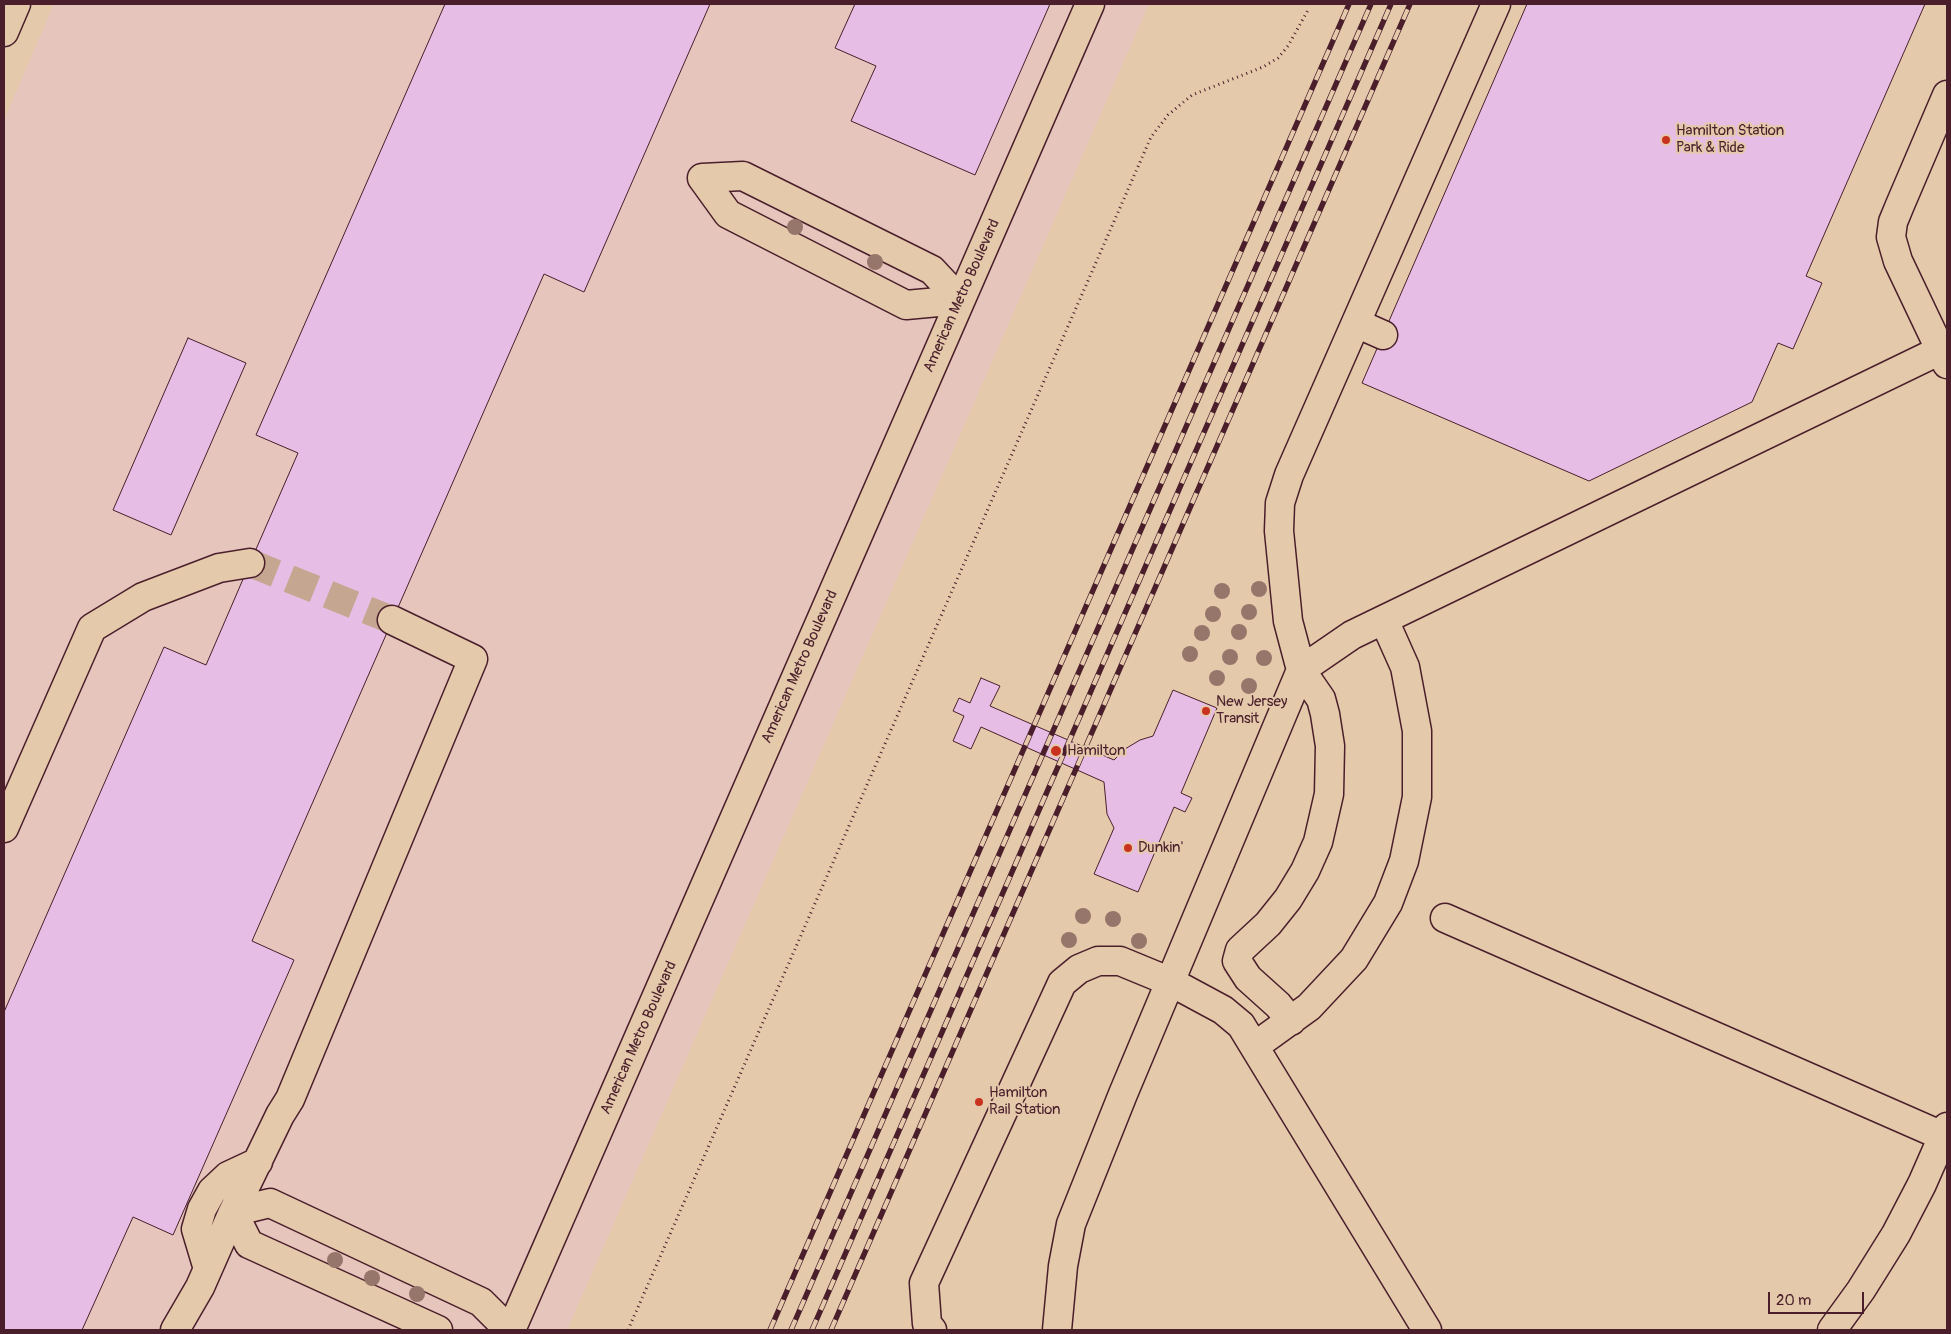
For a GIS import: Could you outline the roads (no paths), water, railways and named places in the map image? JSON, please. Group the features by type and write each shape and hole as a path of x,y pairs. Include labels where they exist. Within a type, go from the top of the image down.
{"street":[{"path":"4,32 16,4"},
{"name":"American Metro Boulevard","path":"510,1330 1090,4"},
{"path":"1292,1021 1272,998 1248,978 1237,961 1240,950 1268,924 1297,885 1318,842 1326,810 1331,762 1328,730 1321,699 1301,670 1288,621 1279,531 1280,503 1289,475 1496,4"},
{"path":"1057,1330 1063,1266 1071,1224 1123,1094 1301,670 1342,640 1945,354 1898,261 1891,237 1893,222 1947,96"},
{"path":"743,176 932,270 960,300 906,305 728,214 702,178 743,176"},
{"path":"1356,323 1383,335"},
{"path":"4,828 92,628 144,597 219,568 250,563"},
{"path":"175,1330 208,1269 233,1212 290,1099 473,659 392,620"},
{"path":"1255,1046 1292,1021 1324,992 1354,959 1388,902 1410,840 1418,790 1417,731 1405,667 1384,620"},
{"path":"1445,918 1946,1134 1896,1234 1861,1290 1832,1330"},
{"path":"932,1330 927,1324 924,1283 1062,983 1079,968 1098,961 1120,961 1171,982 1228,1013 1241,1025 1427,1330"},
{"path":"208,1269 196,1229 202,1209 212,1191 228,1176 258,1162"},
{"path":"233,1212 270,1203 482,1302 510,1330"},
{"path":"233,1212 249,1244 438,1330"}],"tunnel":[{"path":"250,563 392,620"}],"railway":[{"path":"770,1330 1349,4"},
{"path":"791,1330 1371,4"},
{"path":"812,1330 1391,4"},
{"path":"831,1330 1410,4"}],"place":[{"name":"Hamilton Station Park & Ride","path":"1666,140"},
{"name":"New Jersey Transit","path":"1206,711"},
{"name":"Hamilton","path":"1056,751"},
{"name":"Dunkin'","path":"1128,848"},
{"name":"Hamilton Rail Station","path":"979,1102"}]}
